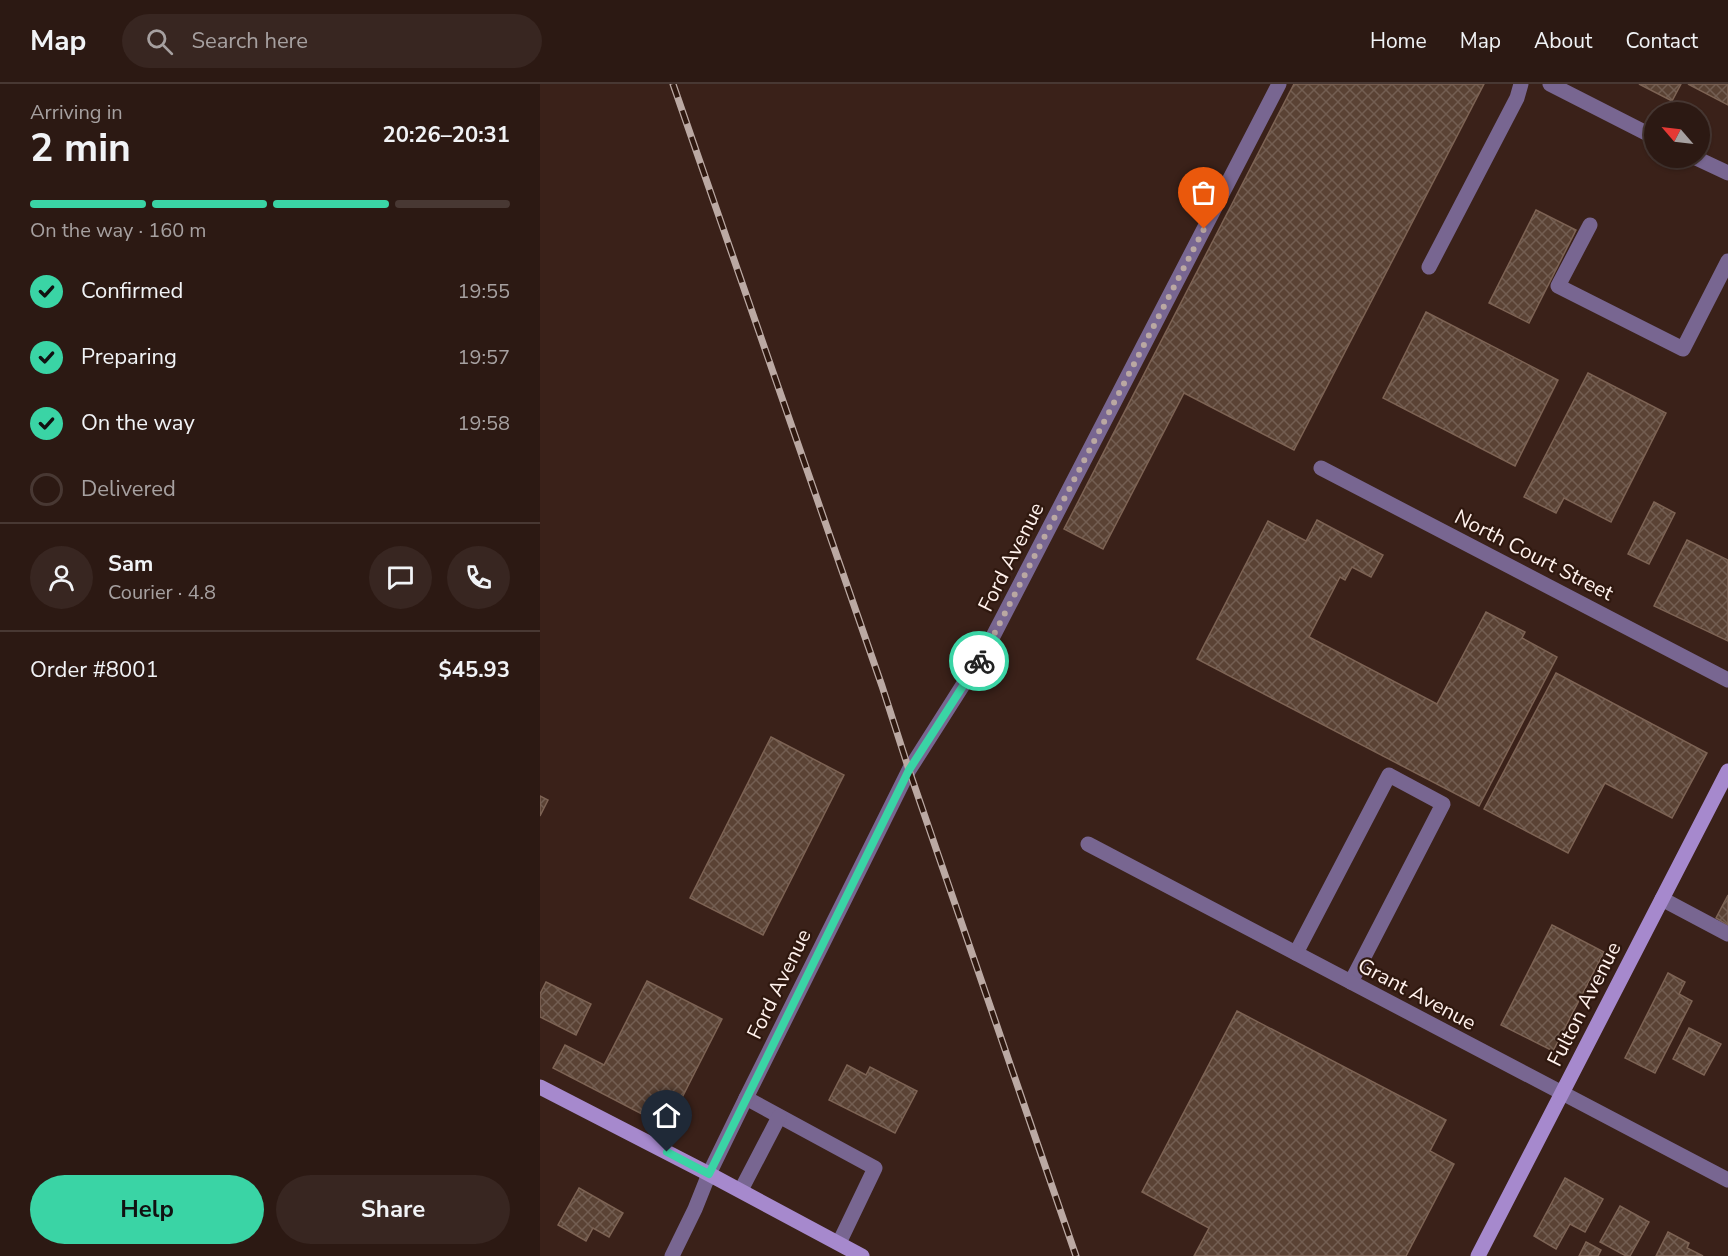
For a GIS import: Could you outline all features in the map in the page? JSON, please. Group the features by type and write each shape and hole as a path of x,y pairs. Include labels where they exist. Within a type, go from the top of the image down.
{"street":[{"name":"Ford Avenue","path":"672,1256 746,1098 909,770 989,644 1279,84"},
{"path":"1429,267 1517,98 1521,84"},
{"path":"1550,84 1644,133"},
{"path":"1710,165 1728,173"},
{"path":"1590,225 1558,286 1683,349 1728,261"},
{"name":"North Court Street","path":"1321,468 1728,680"},
{"name":"Fulton Avenue","path":"1478,1256 1728,771"},
{"path":"1296,953 1389,775 1443,804 1351,982"},
{"name":"Grant Avenue","path":"1088,844 1728,1180"},
{"path":"1662,899 1728,934"},
{"path":"540,1087 741,1190 862,1256"},
{"path":"746,1098 875,1168 839,1243"},
{"path":"741,1190 779,1117"}],"building":[{"path":"1294,84 1484,84 1294,450 1184,393 1103,549 1064,529"},
{"path":"1639,84 1681,84 1672,101"},
{"path":"1688,84 1728,84 1728,105"},
{"path":"1536,210 1576,230 1529,323 1489,303"},
{"path":"1426,312 1558,380 1515,466 1383,398"},
{"path":"1588,373 1666,413 1611,522 1564,498 1556,513 1524,497"},
{"path":"1654,502 1675,513 1649,564 1628,554"},
{"path":"1317,520 1383,555 1371,577 1352,567 1345,580 1340,577 1309,637 1437,704 1486,612 1525,632 1522,638 1557,657 1479,806 1197,659 1268,521 1306,541"},
{"path":"1687,540 1728,560 1728,641 1654,606"},
{"path":"1556,673 1707,753 1672,818 1605,783 1568,853 1484,809"},
{"path":"771,737 844,775 763,935 690,898"},
{"path":"540,796 548,800 540,816"},
{"path":"1728,895 1728,925 1716,918"},
{"path":"1552,925 1604,952 1553,1051 1501,1025"},
{"path":"1668,973 1685,982 1679,994 1692,1001 1655,1073 1625,1058"},
{"path":"647,981 722,1019 667,1127 553,1068 565,1045 604,1065"},
{"path":"546,982 591,1004 576,1035 540,1017 540,994"},
{"path":"1237,1011 1446,1120 1430,1151 1454,1164 1406,1256 1194,1256 1209,1228 1142,1192"},
{"path":"1689,1028 1721,1044 1704,1075 1673,1059"},
{"path":"847,1065 866,1075 870,1067 917,1091 895,1133 829,1100"},
{"path":"1565,1178 1603,1199 1585,1232 1570,1224 1556,1249 1534,1236"},
{"path":"579,1188 623,1213 609,1237 593,1228 586,1241 558,1225"},
{"path":"1620,1206 1649,1222 1630,1256 1600,1242"},
{"path":"1668,1232 1689,1243 1687,1248 1703,1256 1656,1256"},
{"path":"1586,1242 1601,1250 1598,1256 1579,1256"}],"railway":[{"path":"673,84 882,686 1076,1256"}],"way so far":[{"path":"979,661 1204,229"}],"route":[{"path":"667,1152 709,1174 909,770 979,661"}]}
